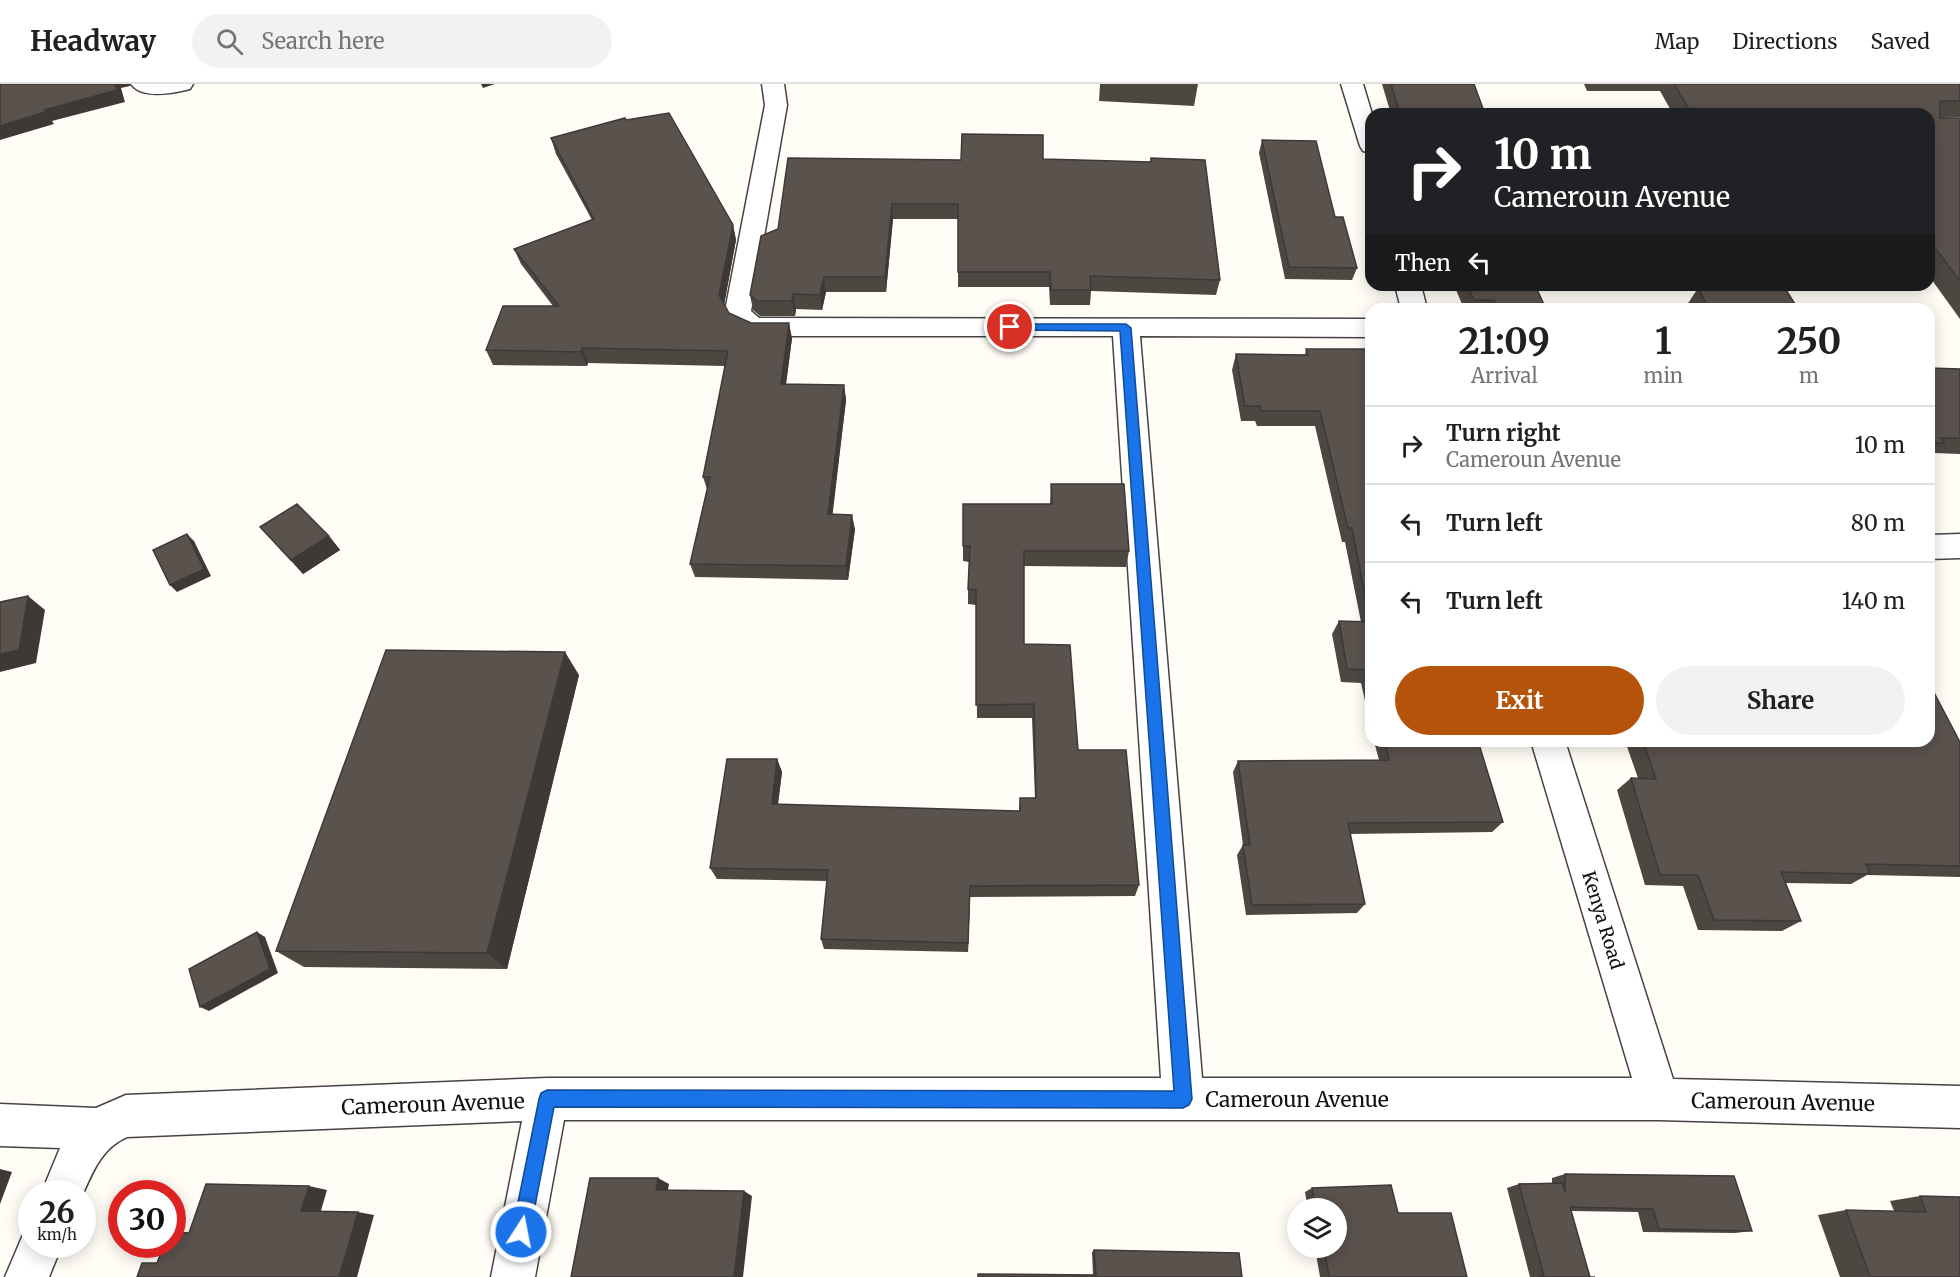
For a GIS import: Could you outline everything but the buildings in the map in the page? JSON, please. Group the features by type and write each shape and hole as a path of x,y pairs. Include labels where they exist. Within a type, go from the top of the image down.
{"street":[{"path":"142,84 149,87 182,84"},
{"path":"773,84 776,105 738,311 744,321 754,327 1365,328"},
{"path":"1352,84 1365,122"},
{"path":"1126,328 1183,1099"},
{"path":"1935,546 1960,546"},
{"name":"Kenya Road","path":"1550,747 1659,1099"},
{"path":"513,1277 547,1099"},
{"name":"Cameroun Avenue","path":"97,1129 126,1116 547,1099 1659,1099 1960,1107"},
{"path":"0,1125 97,1129"},
{"path":"68,1180 79,1153 97,1129"},
{"path":"27,1277 35,1258"}],"route":[{"path":"521,1232 547,1099 1183,1099 1126,328 1010,327"}]}
